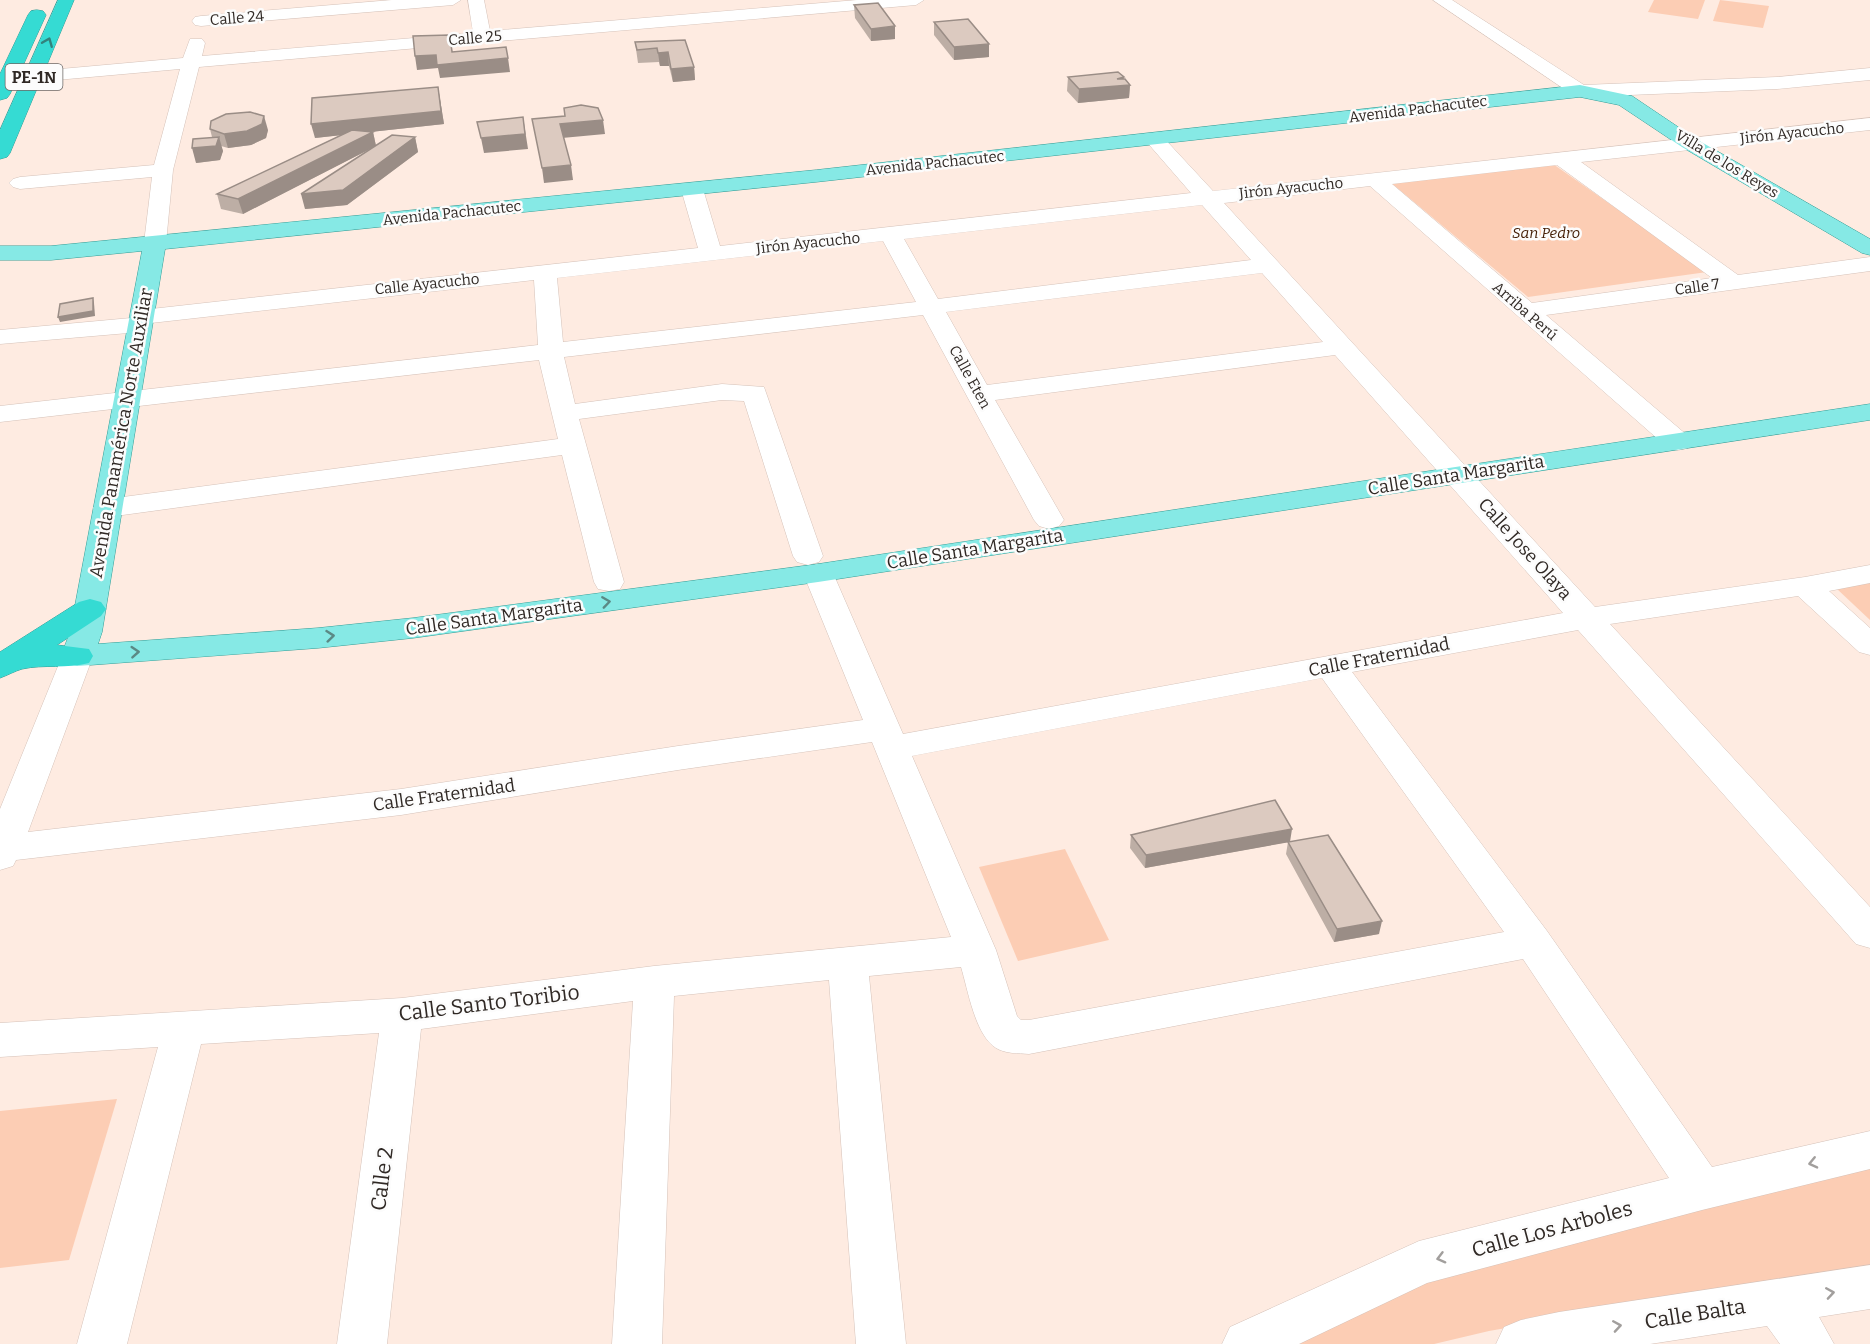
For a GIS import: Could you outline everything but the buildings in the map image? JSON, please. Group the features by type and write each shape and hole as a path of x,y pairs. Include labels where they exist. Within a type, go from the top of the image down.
{"highway":[{"name":"PE-1N","path":"0,94 44,0"},
{"name":"PE-1N","path":"0,153 66,0"},
{"path":"7,663 57,655 84,632"},
{"path":"7,663 84,632"}],"main road":[{"name":"Avenida Pachacutec","path":"0,253 51,253 692,189 1155,140 1580,91"},
{"name":"Villa de los Reyes","path":"1580,91 1624,100 1689,143 1870,248"},
{"name":"Avenida Panamérica Norte Auxiliar","path":"84,632 155,243"},
{"name":"Calle Santa Margarita","path":"84,632 318,638 413,628 813,564 1668,433 1870,394"},
{"name":"Calle Santa Margarita","path":"1668,433 1870,412"},
{"name":"Calle Santa Margarita","path":"84,632 316,618 609,582 813,564 1049,520 1451,467"}],"street":[{"name":"Avenida Panamérica Norte Auxiliar","path":"155,243 164,170 206,0"},
{"name":"Calle 24","path":"201,21 453,0"},
{"path":"476,0 482,37"},
{"path":"691,0 699,19"},
{"name":"Calle 25","path":"34,76 916,0"},
{"path":"1441,0 1580,91"},
{"name":"Avenida Pachacutec","path":"1580,91 1777,82 1870,74"},
{"name":"Jirón Ayacucho","path":"711,252 1870,124"},
{"path":"1834,129 1861,144"},
{"name":"Calle Jose Olaya","path":"1155,140 1870,933"},
{"path":"1561,158 1732,282"},
{"path":"20,183 164,170"},
{"name":"Arriba Perú","path":"1374,179 1668,433"},
{"path":"692,189 711,252"},
{"name":"Calle Eten","path":"890,234 1049,520"},
{"name":"Calle Ayacucho","path":"0,337 711,252"},
{"name":"Calle 7","path":"1525,311 1870,264"},
{"path":"0,414 1268,265"},
{"path":"545,271 552,366 609,582"},
{"path":"980,394 1342,347"},
{"path":"564,413 722,392 755,393 813,564 976,950 999,1025 1011,1036 1029,1037 1533,942"},
{"path":"108,508 573,445"},
{"name":"Calle Fraternidad","path":"2,852 401,802 678,758 886,738 1330,666 1587,618 1805,586 1870,574"},
{"path":"1805,586 1870,645"},
{"name":"Avenida Panamérica Norte Auxiliar","path":"2,852 84,632"},
{"path":"1330,666 1533,942 1702,1190"},
{"name":"Calle Santo Toribio","path":"0,1040 402,1015 654,982 976,950"},
{"path":"848,963 881,1344"},
{"path":"636,1344 654,982"},
{"name":"Calle 2","path":"362,1344 402,1015"},
{"path":"102,1344 184,1028"},
{"name":"Calle Los Arboles","path":"1246,1344 1419,1263 1702,1190 1870,1150"},
{"name":"Calle Balta","path":"1548,1341 1870,1287"},
{"path":"1778,1301 1809,1344"}],"green space":[{"path":"1654,0 1705,0 1698,19 1648,12"},
{"path":"1720,0 1769,6 1763,28 1713,21"},
{"name":"San Pedro","path":"1553,164 1707,272 1528,297 1390,182"},
{"path":"1870,582 1870,620 1836,588"},
{"path":"1065,849 1109,940 1018,961 979,867"},
{"path":"117,1099 69,1260 0,1268 0,1111"},
{"path":"1870,1162 1870,1268 1777,1281 1489,1331 1434,1344 1297,1344 1421,1281"}]}
